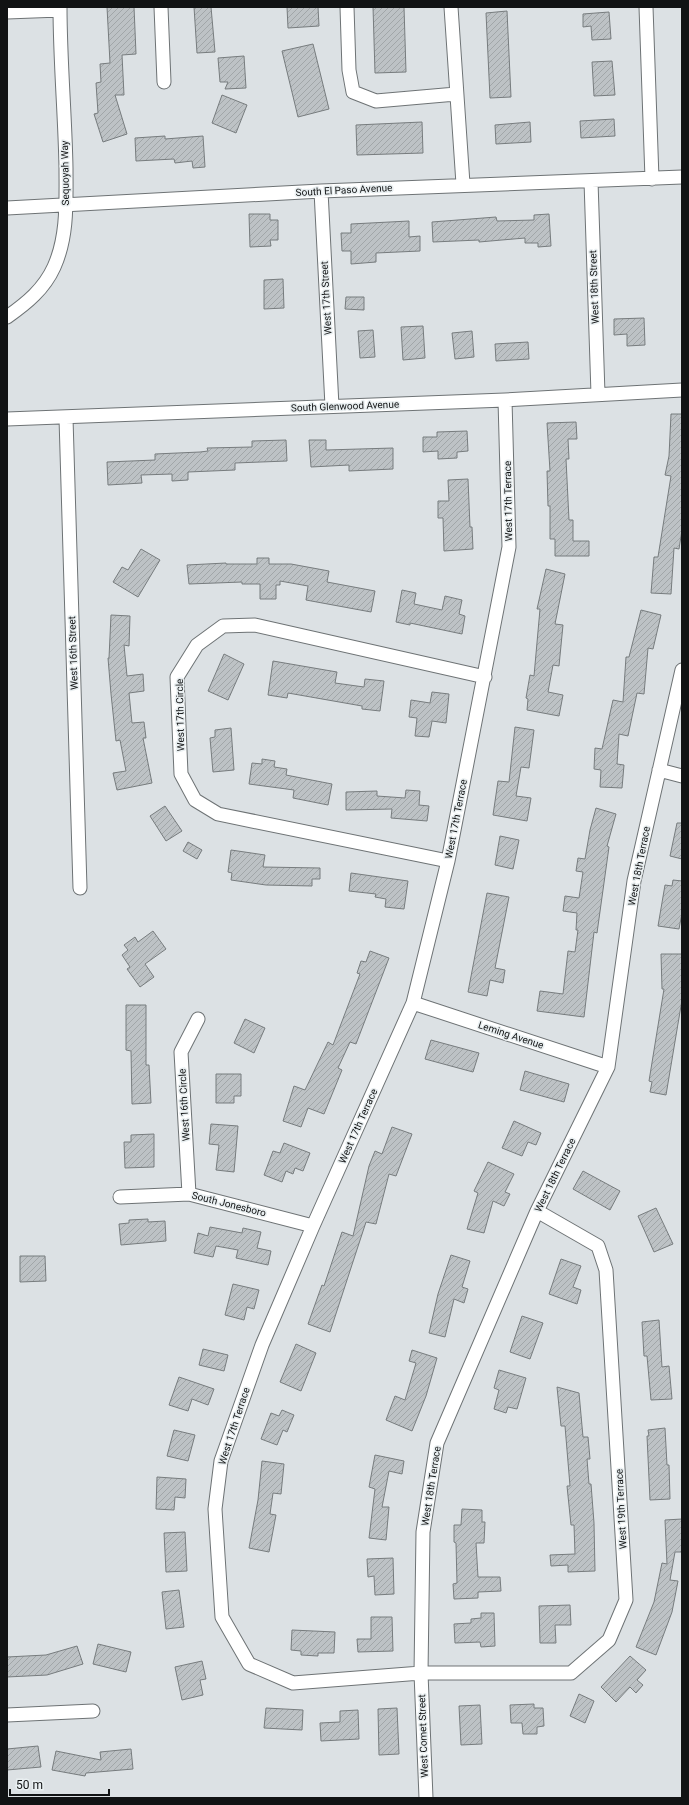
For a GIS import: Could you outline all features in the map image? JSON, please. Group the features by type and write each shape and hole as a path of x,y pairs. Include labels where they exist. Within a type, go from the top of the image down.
{"street":[{"path":"161,7 164,82"},
{"path":"347,7 349,70 353,92 376,101 456,94"},
{"path":"451,7 463,184"},
{"path":"646,7 652,179"},
{"path":"7,12 60,8"},
{"name":"Sequoyah Way","path":"7,317 26,304 43,286 54,267 64,237 66,204 60,8"},
{"name":"South El Paso Avenue","path":"7,208 463,184 682,177"},
{"name":"West 18th Street","path":"590,181 598,394"},
{"name":"West 17th Street","path":"321,191 332,406"},
{"name":"South Glenwood Avenue","path":"7,420 505,400 682,390"},
{"name":"West 17th Terrace","path":"421,1674 293,1683 249,1664 222,1617 215,1509 221,1461 262,1345 313,1226 413,1003 448,862 509,547 505,400"},
{"name":"West 16th Street","path":"66,418 80,888"},
{"name":"West 17th Circle","path":"448,862 218,814 195,800 181,774 177,677 197,645 223,626 255,625 485,677"},
{"name":"West 18th Terrace","path":"421,1674 423,1532 437,1442 537,1211 608,1067 634,881 682,670"},
{"path":"659,770 682,776"},
{"name":"Leming Avenue","path":"413,1003 608,1067"},
{"name":"West 16th Circle","path":"189,1194 181,1052 198,1019"},
{"name":"South Jonesboro","path":"120,1197 189,1194 313,1226"},
{"name":"West 19th Terrace","path":"421,1674 571,1672 609,1640 626,1600 606,1270 598,1246 537,1211"},
{"name":"West Comet Street","path":"421,1674 426,1798"},
{"path":"7,1715 93,1711"}],"building":[{"path":"107,7 134,7 136,54 122,55 124,95 115,95 127,134 103,142 94,114 98,113 96,83 101,82 100,64 110,63"},
{"path":"194,7 211,7 215,52 197,53"},
{"path":"287,7 318,7 319,26 288,28"},
{"path":"373,7 404,7 406,72 375,73"},
{"path":"507,11 511,97 490,98 486,13"},
{"path":"609,12 611,39 592,40 591,26 583,27 583,14"},
{"path":"313,44 329,109 298,117 282,51"},
{"path":"244,56 246,88 225,89 228,82 220,82 218,58"},
{"path":"612,61 615,95 594,96 592,62"},
{"path":"222,95 247,105 236,133 212,123"},
{"path":"614,119 615,136 581,138 580,121"},
{"path":"422,122 423,153 357,155 356,125"},
{"path":"530,122 531,142 496,144 495,125"},
{"path":"165,136 165,139 203,136 205,167 193,168 192,161 175,163 174,159 136,161 135,138"},
{"path":"249,214 270,214 270,220 278,220 278,240 270,240 271,246 250,247"},
{"path":"549,214 551,246 538,247 538,243 525,243 525,238 479,242 479,240 433,242 432,222 496,217 497,221 534,220 534,215"},
{"path":"409,221 409,237 420,236 420,251 376,253 376,262 351,264 351,251 342,251 341,233 351,233 351,224"},
{"path":"283,279 284,308 264,309 264,280"},
{"path":"346,297 364,297 364,310 345,309"},
{"path":"644,318 645,345 627,346 627,334 614,335 614,319"},
{"path":"423,326 425,358 403,360 401,327"},
{"path":"373,330 375,357 360,358 358,331"},
{"path":"472,331 474,357 455,359 452,333"},
{"path":"528,342 529,359 496,361 495,344"},
{"path":"671,414 682,414 682,530 679,549 674,548 671,594 651,593 654,557 658,557 671,476 665,475 669,456"},
{"path":"576,422 577,439 568,439 569,459 566,459 569,520 573,520 573,541 589,541 589,556 555,556 555,539 550,539 550,506 548,506 547,471 550,471 547,423"},
{"path":"467,431 468,451 457,452 457,458 438,459 438,451 423,452 423,437 437,437 437,432"},
{"path":"286,440 287,461 235,463 235,470 188,472 188,480 172,481 172,474 141,475 142,483 108,485 107,462 155,460 155,454 200,452 208,451 207,448 252,447 252,441"},
{"path":"309,440 326,440 326,450 393,448 393,469 349,471 349,465 311,467"},
{"path":"468,479 470,527 472,527 473,549 444,551 443,518 438,518 438,501 449,501 448,480"},
{"path":"141,549 160,560 138,597 113,582 122,567 128,570"},
{"path":"257,558 269,558 269,564 291,564 329,571 327,582 375,591 371,612 306,600 308,586 280,581 280,585 276,585 276,599 260,599 260,584 242,584 242,582 189,584 187,565 226,563 257,564"},
{"path":"546,569 565,574 555,624 563,625 559,666 553,665 548,692 563,695 559,716 527,710 528,699 526,698 530,675 534,676 540,609 537,609"},
{"path":"402,590 416,593 414,604 442,610 445,596 462,600 459,614 465,616 462,634 410,623 410,625 396,622"},
{"path":"641,610 661,615 653,649 648,648 644,694 637,693 628,736 619,734 617,764 624,765 622,788 600,787 601,770 594,769 595,748 602,749 613,700 623,702 626,657 629,657"},
{"path":"111,615 130,616 129,646 124,645 127,676 143,674 144,691 129,693 132,723 144,722 146,738 143,738 152,783 117,790 113,773 126,771 120,740 116,741 111,694 108,658"},
{"path":"224,654 244,664 228,700 208,691"},
{"path":"273,661 337,672 335,683 364,687 365,679 384,681 380,711 362,709 362,706 288,693 287,698 268,695"},
{"path":"432,692 449,694 446,723 432,721 429,737 415,736 417,718 409,717 411,700 430,703"},
{"path":"515,727 534,730 529,768 521,767 516,796 531,798 527,821 493,815 498,781 509,782"},
{"path":"231,728 234,770 213,772 210,738 215,737 215,730"},
{"path":"262,759 275,761 274,767 287,769 286,775 332,784 328,805 293,798 294,790 249,784 252,763 262,764"},
{"path":"406,790 420,791 419,805 429,806 427,821 391,818 392,809 346,810 346,792 377,791 377,796 405,798"},
{"path":"165,806 182,831 166,841 150,816"},
{"path":"596,808 616,814 607,846 609,847 597,933 594,932 584,1017 537,1011 540,991 563,994 568,951 575,952 578,930 576,930 577,913 563,911 565,896 579,898 583,872 576,871 578,858 585,859 590,830"},
{"path":"677,823 682,823 682,859 670,856"},
{"path":"500,836 519,840 513,869 495,865"},
{"path":"188,842 202,850 197,859 183,851"},
{"path":"231,850 265,855 263,867 320,868 320,879 312,879 312,886 266,885 231,880 232,873 228,872"},
{"path":"351,873 408,881 404,909 385,907 386,899 375,897 376,894 349,891"},
{"path":"673,880 682,881 682,913 679,929 658,926 665,885 672,886"},
{"path":"487,893 509,897 495,968 505,970 503,983 490,980 487,996 468,992"},
{"path":"153,931 166,949 145,964 154,977 140,987 127,969 130,967 122,955 128,950 124,945 135,937 138,942"},
{"path":"370,951 389,958 356,1044 350,1042 338,1068 342,1070 324,1114 308,1108 301,1127 283,1121 294,1086 305,1090 328,1042 333,1045 360,974 357,973 361,961 366,962"},
{"path":"661,954 682,954 682,1000 666,1095 650,1092 652,1082 649,1081 664,989 662,989"},
{"path":"126,1005 146,1005 146,1065 149,1065 151,1103 132,1104 131,1051 126,1050"},
{"path":"245,1019 265,1028 254,1053 234,1043"},
{"path":"431,1040 479,1053 473,1072 425,1059"},
{"path":"525,1071 569,1084 564,1102 520,1090"},
{"path":"216,1074 241,1074 241,1096 234,1096 234,1103 216,1103"},
{"path":"514,1121 541,1133 536,1145 528,1142 522,1156 502,1148"},
{"path":"211,1124 238,1126 234,1172 216,1170 219,1145 209,1144"},
{"path":"392,1127 412,1134 396,1176 389,1174 376,1224 366,1222 330,1332 308,1324 322,1285 324,1286 342,1232 353,1236 369,1166 375,1151 382,1154"},
{"path":"154,1134 154,1167 125,1168 124,1142 131,1142 131,1135"},
{"path":"284,1143 310,1153 303,1171 295,1168 293,1174 286,1171 282,1182 264,1175 273,1151 280,1153"},
{"path":"488,1162 514,1174 505,1192 510,1194 504,1206 493,1201 484,1233 467,1229 478,1193 474,1191"},
{"path":"583,1171 620,1191 610,1210 573,1189"},
{"path":"656,1208 673,1244 654,1252 638,1216"},
{"path":"148,1219 148,1222 165,1221 166,1241 121,1245 119,1224 129,1223 129,1220"},
{"path":"210,1227 242,1233 243,1228 261,1232 257,1248 271,1251 268,1265 236,1258 238,1250 216,1246 213,1257 194,1253 198,1233 208,1236"},
{"path":"451,1255 470,1261 462,1287 468,1289 464,1303 454,1299 445,1337 429,1333 438,1294"},
{"path":"20,1256 45,1256 46,1281 20,1282"},
{"path":"561,1259 581,1266 573,1287 581,1290 577,1304 549,1294"},
{"path":"233,1284 259,1290 254,1309 247,1307 244,1320 225,1315"},
{"path":"522,1316 543,1323 530,1359 510,1352"},
{"path":"659,1320 662,1367 669,1366 672,1399 651,1400 647,1356 644,1356 642,1322"},
{"path":"296,1344 316,1353 301,1391 280,1382"},
{"path":"203,1349 228,1355 224,1371 199,1365"},
{"path":"412,1350 437,1358 426,1396 412,1431 386,1420 395,1396 405,1400 416,1363 409,1361"},
{"path":"499,1370 526,1378 517,1409 508,1407 506,1413 494,1409 499,1390 494,1388"},
{"path":"179,1377 214,1389 208,1405 192,1399 188,1411 169,1405"},
{"path":"557,1387 579,1393 583,1437 588,1437 590,1459 587,1459 589,1484 591,1484 594,1523 595,1571 568,1572 568,1565 551,1566 550,1555 575,1554 574,1525 571,1525 567,1486 570,1486 565,1426 561,1426"},
{"path":"282,1410 294,1415 287,1432 283,1430 277,1445 261,1439 271,1413 279,1416"},
{"path":"665,1428 667,1465 669,1465 670,1499 650,1500 648,1430"},
{"path":"174,1430 195,1435 188,1461 167,1456"},
{"path":"375,1455 404,1461 402,1474 389,1471 382,1507 389,1507 386,1540 369,1538 375,1489 369,1487"},
{"path":"262,1461 284,1464 281,1494 273,1493 270,1514 276,1515 269,1552 249,1548 258,1500"},
{"path":"157,1477 186,1479 185,1498 175,1497 174,1510 156,1509"},
{"path":"462,1509 482,1510 482,1522 485,1522 484,1543 476,1543 478,1577 500,1577 501,1591 478,1592 478,1598 454,1599 453,1584 457,1583 454,1525 461,1525"},
{"path":"682,1519 682,1552 675,1552 670,1580 678,1581 672,1612 656,1655 636,1647 654,1602 662,1563 667,1564 665,1520"},
{"path":"185,1532 187,1571 166,1572 164,1533"},
{"path":"393,1558 394,1594 375,1595 374,1576 368,1577 367,1559"},
{"path":"179,1590 184,1627 166,1629 162,1592"},
{"path":"570,1605 571,1625 555,1625 556,1643 540,1643 539,1606"},
{"path":"481,1613 494,1613 495,1646 481,1647 480,1642 455,1643 454,1624 471,1623 471,1619 481,1618"},
{"path":"371,1617 392,1617 393,1651 358,1652 357,1639 371,1639"},
{"path":"292,1630 335,1632 334,1653 318,1653 318,1656 301,1655 301,1651 291,1650"},
{"path":"98,1644 131,1652 126,1672 93,1664"},
{"path":"77,1646 83,1664 47,1675 7,1677 7,1657 46,1655"},
{"path":"630,1656 646,1670 637,1680 643,1685 636,1693 630,1687 616,1702 601,1687"},
{"path":"202,1661 206,1679 200,1680 203,1695 182,1700 175,1667"},
{"path":"579,1694 594,1701 585,1723 570,1716"},
{"path":"534,1704 534,1708 543,1708 544,1726 537,1727 537,1734 523,1734 522,1723 511,1723 510,1705"},
{"path":"480,1705 482,1744 461,1745 459,1706"},
{"path":"266,1708 303,1710 302,1730 264,1728"},
{"path":"397,1708 399,1754 379,1755 378,1709"},
{"path":"358,1710 359,1739 321,1741 320,1723 340,1722 340,1711"},
{"path":"38,1746 41,1767 7,1770 7,1749"},
{"path":"131,1749 133,1769 86,1773 85,1776 52,1770 56,1751 101,1760 100,1752"}]}
